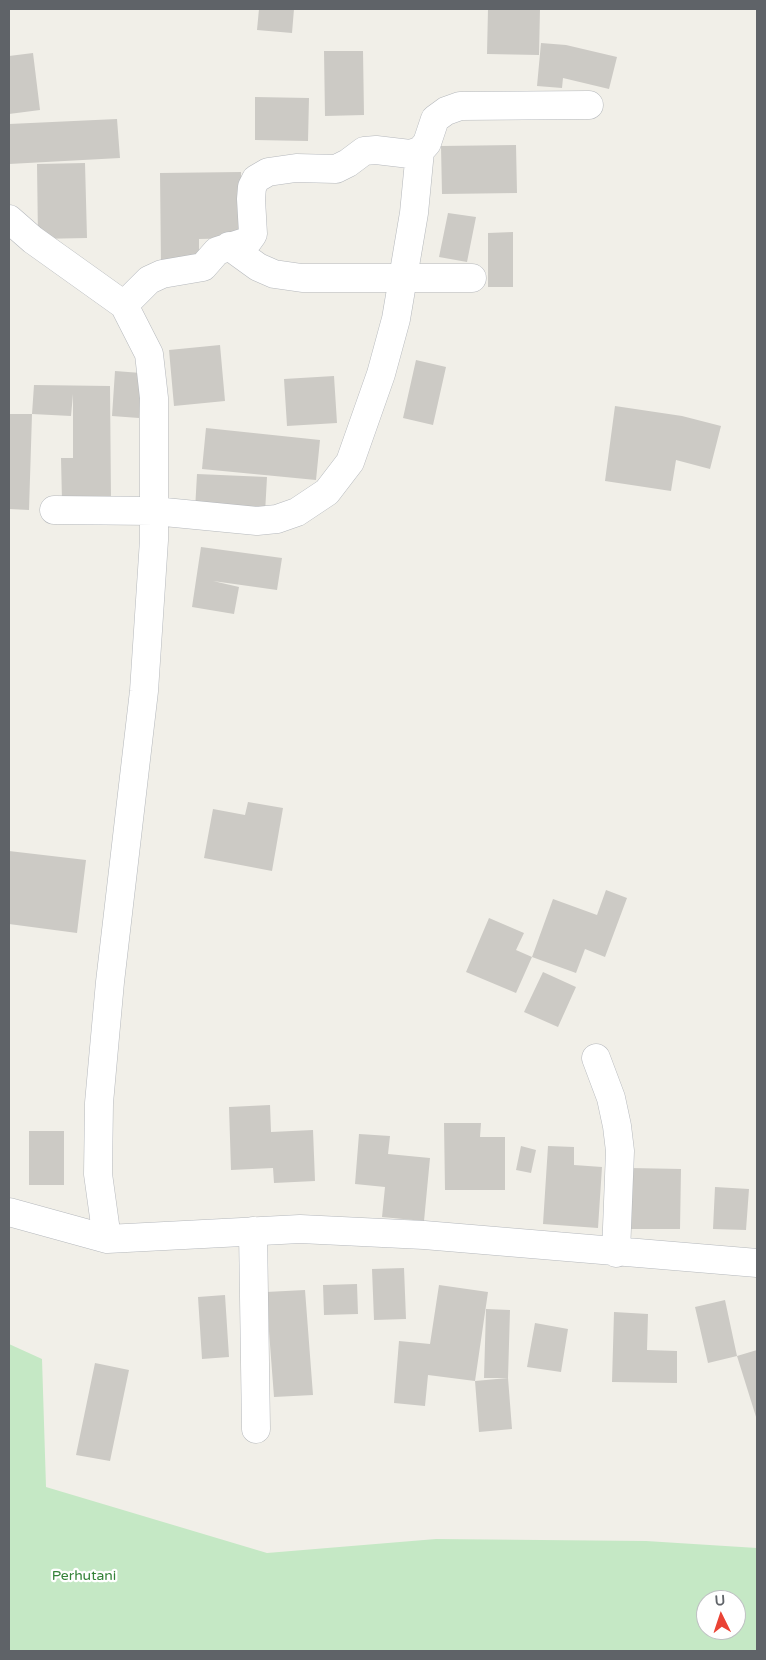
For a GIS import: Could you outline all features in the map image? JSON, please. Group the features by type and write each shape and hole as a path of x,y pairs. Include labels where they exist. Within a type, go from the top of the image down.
{"street":[{"path":"54,510 154,511 257,521 277,519 297,512 327,492 350,462 381,374 396,319 414,213 420,151 427,142 435,119 446,111 460,106 589,105"},
{"path":"124,305 149,280 162,274 203,267 217,251 248,241 252,234 250,199 252,187 256,180 268,172 296,168 336,169 364,151 376,150 410,154 420,151"},
{"path":"9,219 32,240 124,305 149,354 154,398 154,511 144,691 110,982 99,1103 98,1174 107,1239"},
{"path":"229,246 258,267 274,274 302,278 472,278"},
{"path":"596,1058 611,1098 620,1152 616,1252"},
{"path":"9,1212 107,1239 300,1229 424,1234 757,1263"},
{"path":"253,1231 256,1429"}],"green space":[{"name":"Perhutani","path":"9,1344 42,1359 46,1487 267,1553 436,1539 646,1541 757,1548 757,1651 9,1651"}],"building":[{"path":"259,9 294,9 292,33 257,30"},
{"path":"488,9 540,9 539,55 487,54"},
{"path":"541,43 566,45 617,57 609,89 563,78 562,88 537,86"},
{"path":"324,51 363,51 364,115 325,116"},
{"path":"33,53 40,110 9,114 9,56"},
{"path":"255,97 309,98 308,141 255,140"},
{"path":"117,119 120,158 9,164 9,124"},
{"path":"516,145 517,193 442,194 441,146"},
{"path":"85,163 87,238 38,239 37,164"},
{"path":"241,172 242,238 199,239 199,266 161,266 160,173"},
{"path":"448,213 476,217 467,262 439,257"},
{"path":"513,232 513,287 488,287 488,233"},
{"path":"220,345 225,401 174,406 169,350"},
{"path":"416,360 446,367 433,425 403,418"},
{"path":"115,371 141,373 139,418 112,416"},
{"path":"334,376 337,423 287,426 284,379"},
{"path":"34,385 110,386 111,500 62,501 61,458 73,458 73,394 71,416 32,414"},
{"path":"615,406 682,416 721,426 710,469 676,460 671,491 605,481"},
{"path":"9,414 32,414 29,510 9,509"},
{"path":"206,428 320,440 316,480 202,469"},
{"path":"197,474 267,477 265,513 195,510"},
{"path":"201,547 282,558 277,590 213,581 239,587 234,614 192,607"},
{"path":"248,802 283,808 272,871 204,858 213,809 245,815"},
{"path":"9,851 86,860 77,933 9,924"},
{"path":"606,890 627,898 605,957 585,949 576,973 532,957 553,899 597,915"},
{"path":"489,918 524,933 516,950 532,957 516,993 466,972"},
{"path":"543,972 576,987 558,1027 524,1012"},
{"path":"270,1105 271,1132 313,1130 315,1181 274,1183 273,1168 231,1170 229,1107"},
{"path":"444,1123 481,1123 480,1137 505,1137 505,1190 445,1190"},
{"path":"29,1131 64,1131 64,1185 29,1185"},
{"path":"359,1134 390,1136 388,1154 430,1158 424,1221 382,1217 385,1187 355,1184"},
{"path":"521,1146 536,1150 531,1173 516,1170"},
{"path":"548,1146 574,1147 574,1165 602,1167 598,1228 543,1224"},
{"path":"630,1168 681,1169 680,1229 630,1229"},
{"path":"715,1187 749,1189 746,1230 713,1229"},
{"path":"404,1268 406,1319 374,1320 372,1269"},
{"path":"357,1284 358,1314 324,1315 323,1285"},
{"path":"439,1285 488,1292 475,1381 428,1375 425,1406 394,1403 399,1341 430,1344"},
{"path":"305,1290 313,1395 274,1397 266,1292"},
{"path":"225,1295 229,1357 202,1359 198,1297"},
{"path":"725,1300 737,1356 708,1363 695,1307"},
{"path":"486,1309 510,1310 508,1378 484,1378"},
{"path":"614,1312 648,1314 647,1350 677,1351 677,1383 612,1382"},
{"path":"535,1323 568,1329 561,1372 527,1367"},
{"path":"757,1350 757,1420 737,1356"},
{"path":"95,1363 129,1370 110,1461 76,1455"},
{"path":"508,1378 512,1429 479,1432 475,1381"}]}
